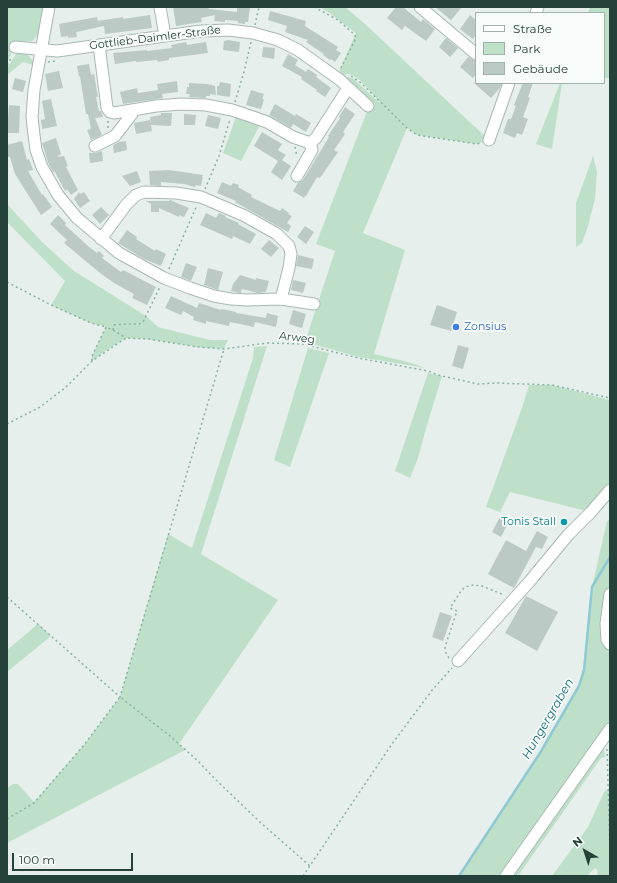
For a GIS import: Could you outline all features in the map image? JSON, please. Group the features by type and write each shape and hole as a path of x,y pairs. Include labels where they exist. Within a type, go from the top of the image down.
{"street":[{"path":"49,7 40,48 34,90 32,117 36,150 42,167 58,195 77,218 119,253 164,278 214,296 231,299 280,300 314,304"},
{"path":"160,7 166,36"},
{"path":"420,7 475,53"},
{"name":"Gottlieb-Daimler-Straße","path":"15,47 40,48 57,51 201,31 228,30 253,33 278,40 298,50 342,82 368,106"},
{"path":"99,45 107,108 110,112 114,113 156,106 181,104 206,105 232,110 267,122 293,137 310,143"},
{"path":"310,143 316,138 342,82"},
{"path":"489,140 509,84"},
{"path":"95,146 115,136 132,114 132,110"},
{"path":"297,176 312,150 310,143"},
{"path":"101,239 126,205 136,195 144,192 176,193 201,197 245,216 277,234 289,246 291,254 289,268 280,300"},
{"path":"458,661 530,581 568,535 610,490"},
{"path":"610,594 606,624 607,640 610,644"},
{"path":"506,876 610,729"}],"path":[{"path":"113,330 114,326 139,324 143,322 201,197 219,156 244,72 259,7"},
{"path":"314,7 338,20 355,35 356,38 342,82"},
{"path":"342,82 345,76 350,76 355,79 393,116 417,135 477,144 489,140"},
{"path":"109,139 108,116 110,112"},
{"path":"293,137 297,157 305,163"},
{"path":"7,282 51,305 91,323 113,330 126,338 92,361 65,388 40,407 7,424"},
{"path":"92,361 92,356 106,327"},
{"name":"Arweg","path":"126,338 148,339 198,347 224,349 267,343 304,344 358,358 428,371 438,375 478,384 496,383 552,385 610,398"},
{"path":"7,819 34,803 84,745 120,698 224,349"},
{"path":"303,876 392,744 433,689 458,661 449,658 446,653 446,647 458,611 450,608 461,591 465,587 473,585 482,586 514,599"},
{"path":"7,597 120,698 170,736 198,761 215,780 261,823 310,866"},
{"path":"610,748 607,750 610,850"}],"green space":[{"path":"7,7 44,7 38,35 32,41 18,42 9,45 11,55 7,62"},
{"path":"320,7 345,7 489,140 477,144 417,135 407,128 363,233 405,250 374,354 412,363 425,368 359,357 305,342 335,251 316,244 371,101 345,77 354,79 383,106 360,80 350,74 343,75 339,71 356,33"},
{"path":"590,7 610,7 610,78 605,78 605,12 588,12"},
{"path":"18,51 24,52 28,55 33,61 33,65 23,62 7,75 7,68"},
{"path":"560,84 562,84 552,149 536,144"},
{"path":"237,114 261,123 241,161 223,153"},
{"path":"593,156 597,172 595,199 582,243 576,247 576,203"},
{"path":"7,204 42,242 74,271 146,316 158,327 210,340 228,340 224,349 198,347 148,339 126,338 92,361 92,356 106,327 91,323 51,305 65,281 7,222"},
{"path":"267,346 201,554 278,600 179,744 185,750 7,843 7,788 13,784 18,784 34,802 84,745 120,697 168,534 192,548 253,358 254,347"},
{"path":"308,348 329,353 290,467 274,460"},
{"path":"428,373 442,376 418,458 410,478 395,471"},
{"path":"529,385 552,385 610,400 610,486 591,512 510,492 500,512 486,507"},
{"path":"610,519 610,594 604,642 610,651 610,721 501,876 459,876 540,753 579,686 584,670 592,587 607,521"},
{"path":"38,624 51,636 7,672 7,650"},
{"path":"601,749 604,749 605,757 601,758 518,876 511,876"},
{"path":"610,788 610,876 598,876 595,868 587,876 552,876 588,827 604,792"}],"building":[{"path":"173,7 208,7 209,9 237,12 237,7 250,7 248,22 245,22 245,24 238,23 238,21 214,21 215,15 201,18 202,22 176,26"},
{"path":"396,7 403,7 421,22 423,19 435,29 426,41 405,26 402,30 387,18"},
{"path":"435,7 462,7 451,20"},
{"path":"270,11 306,21 305,26 338,47 336,50 341,53 335,62 306,42 308,40 285,32 287,26 268,20"},
{"path":"150,15 152,28 105,34 104,26 76,32 77,37 61,37 59,24 97,17 98,21"},
{"path":"470,15 475,19 475,36 473,39 460,29"},
{"path":"446,38 458,48 450,57 439,47"},
{"path":"228,40 240,42 239,52 223,50 224,41"},
{"path":"186,42 187,45 206,42 208,53 169,58 169,60 158,62 157,60 115,64 113,53 172,48 171,45"},
{"path":"263,47 275,48 274,59 262,57"},
{"path":"288,54 298,60 295,65 306,72 308,69 331,88 325,97 301,79 302,77 282,66"},
{"path":"468,57 475,60 475,75 473,78 460,67"},
{"path":"89,64 91,75 94,74 99,111 101,111 103,117 95,118 102,135 91,140 87,130 91,129 88,114 86,114 77,66"},
{"path":"59,71 63,88 48,91 45,74"},
{"path":"15,78 26,81 23,92 12,89"},
{"path":"177,81 178,92 162,94 163,98 123,104 120,92 137,88 138,93 158,90 157,84"},
{"path":"220,82 231,84 230,97 217,95 217,86 219,86"},
{"path":"189,83 215,86 216,95 210,94 210,96 206,96 206,98 189,97 190,94 186,94"},
{"path":"475,84 502,84 491,98"},
{"path":"523,84 533,84 528,97 530,98 523,117 528,119 522,135 517,133 515,138 503,133 508,119 511,119 516,106 514,105"},
{"path":"251,90 264,94 261,109 246,105"},
{"path":"51,99 57,126 42,129 41,120 45,119 42,101"},
{"path":"275,104 295,116 296,114 311,123 306,132 293,124 291,128 269,115"},
{"path":"9,105 20,106 19,133 7,133"},
{"path":"345,107 355,114 343,132 345,134 334,150 338,152 320,178 317,177 304,198 293,191 298,183 303,180"},
{"path":"161,113 172,113 171,126 151,125 150,117 161,115"},
{"path":"184,114 196,115 195,125 184,125"},
{"path":"208,115 221,118 218,129 205,126"},
{"path":"150,120 152,131 136,134 134,123"},
{"path":"262,132 282,144 278,150 286,155 282,160 291,166 282,180 271,172 278,161 254,146"},
{"path":"56,138 61,154 57,157 64,156 68,166 66,167 78,190 71,195 67,189 65,191 55,172 53,172 49,165 42,143"},
{"path":"22,141 27,160 29,159 33,170 28,171 42,195 43,194 52,207 41,215 15,174 10,157 7,157 7,145"},
{"path":"126,141 127,150 114,153 113,145"},
{"path":"102,151 103,161 90,163 89,153"},
{"path":"169,170 203,175 201,186 196,185 195,187 184,184 161,182 161,186 150,185 149,171"},
{"path":"137,171 141,182 130,186 122,176"},
{"path":"222,182 231,186 233,183 239,185 238,187 252,195 251,197 280,211 282,208 289,213 288,214 292,216 287,223 291,226 288,232 235,202 236,201 217,193"},
{"path":"79,192 80,194 84,192 90,201 80,208 74,199"},
{"path":"170,200 189,208 184,217 179,215 179,217 159,208 159,212 151,212 151,204 146,201 169,201"},
{"path":"101,207 109,215 100,224 92,215"},
{"path":"206,213 216,218 219,213 256,234 250,244 233,236 232,239 200,225"},
{"path":"58,215 66,223 65,225 88,246 97,253 99,251 104,256 102,258 121,272 123,270 156,287 147,305 132,298 134,294 100,273 64,243 67,240 50,224"},
{"path":"305,226 314,232 306,244 297,237"},
{"path":"127,230 137,237 136,239 155,251 156,249 166,254 161,266 144,259 118,243"},
{"path":"269,240 279,248 271,257 261,249"},
{"path":"298,255 314,259 312,269 296,266"},
{"path":"186,263 197,267 191,281 181,277"},
{"path":"208,268 223,272 218,290 204,285"},
{"path":"240,275 256,280 256,278 269,281 266,292 258,293 242,289 241,293 231,291 233,284"},
{"path":"293,280 306,283 303,293 291,290"},
{"path":"171,296 197,308 199,303 221,310 266,318 267,313 278,316 276,327 255,322 254,327 230,322 229,326 206,321 206,324 193,320 194,317 183,311 181,315 165,308"},
{"path":"437,305 457,312 451,331 430,325"},
{"path":"293,310 306,314 302,328 289,324"},
{"path":"458,345 469,348 463,369 452,366"},
{"path":"500,517 509,521 501,537 492,532"},
{"path":"537,531 548,537 542,549 536,547 514,588 488,574 506,540 526,551"},
{"path":"526,596 558,612 537,651 505,633"},
{"path":"440,612 452,616 443,641 432,637"}],"waterway":[{"name":"Hungergraben","path":"459,876 540,753 579,686 584,670 592,587 610,557"}],"place":[{"name":"Zonsius","path":"456,327"},
{"name":"Tonis Stall","path":"564,522"}]}
